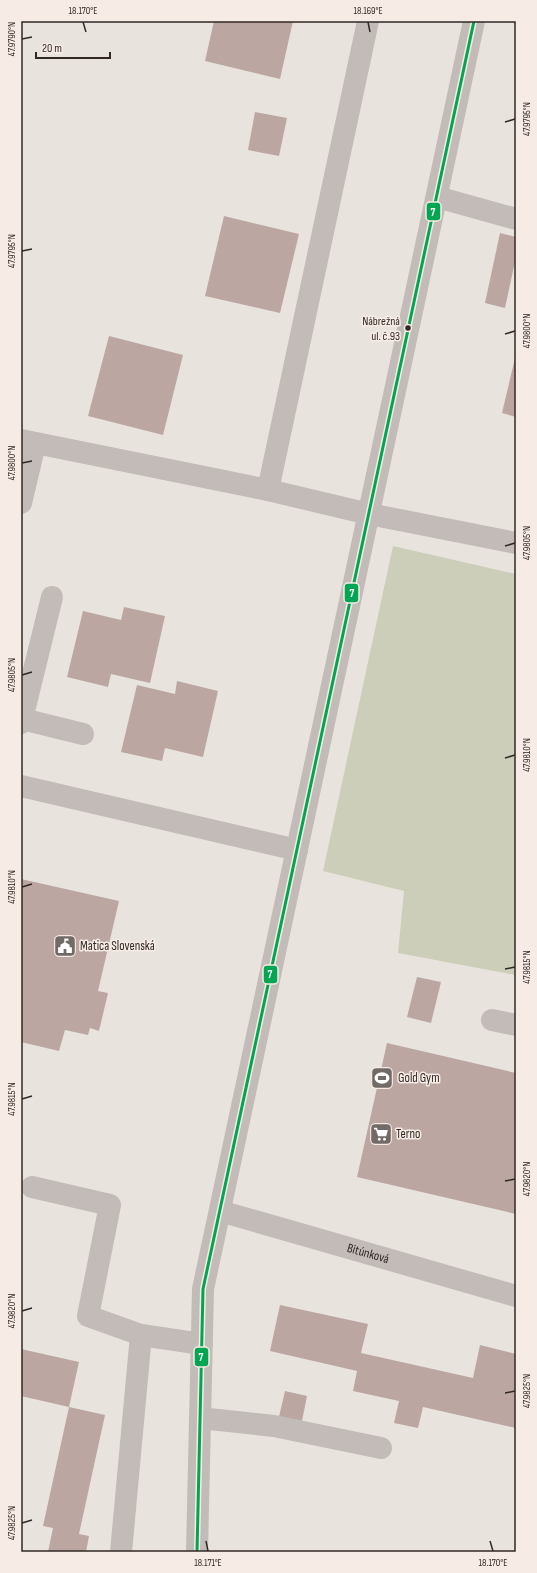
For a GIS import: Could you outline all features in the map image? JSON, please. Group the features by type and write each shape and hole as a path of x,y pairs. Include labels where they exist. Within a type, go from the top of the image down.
{"street":[{"path":"268,490 368,21"},
{"path":"196,1552 203,1289 474,21"},
{"path":"437,197 516,219"},
{"path":"21,503 28,442 268,490 369,514 516,543"},
{"path":"52,597 22,721 83,734"},
{"path":"21,786 297,850"},
{"path":"492,1020 516,1025"},
{"path":"32,1187 110,1205 88,1316 141,1336 202,1344"},
{"name":"Bitúnková","path":"220,1211 516,1296"},
{"path":"121,1552 141,1336"},
{"path":"200,1418 274,1426 381,1448"}],"green space":[{"path":"393,546 516,574 516,975 398,953 404,891 323,871"}],"building":[{"path":"214,21 293,21 280,79 205,61"},
{"path":"255,112 287,118 279,156 248,150"},
{"path":"224,216 299,234 280,313 205,296"},
{"path":"500,233 516,237 516,257 505,308 485,303"},
{"path":"109,336 183,355 163,435 88,416"},
{"path":"516,358 516,417 502,413"},
{"path":"124,607 165,616 150,683 111,674 108,687 67,677 83,611 121,620"},
{"path":"177,681 218,691 203,757 165,748 162,761 121,752 137,685 175,694"},
{"name":"Matica Slovenská","path":"21,879 119,901 98,991 108,993 99,1031 90,1028 88,1035 65,1030 59,1051 21,1042"},
{"path":"417,977 441,982 431,1023 407,1017"},
{"path":"387,1043 516,1073 516,1214 357,1177"},
{"path":"280,1305 368,1324 361,1353 473,1378 480,1345 516,1354 516,1428 423,1407 418,1428 394,1423 399,1401 353,1391 357,1371 270,1351"},
{"path":"21,1349 79,1362 69,1407 21,1396"},
{"path":"285,1391 307,1396 301,1426 278,1421"},
{"path":"69,1407 105,1415 79,1534 89,1536 86,1552 48,1552 53,1528 43,1526"}],"transit line":[{"name":"7","path":"197,1552 203,1289 474,21"}],"place":[{"name":"Nábrežná ul. č.93","path":"408,328"},
{"name":"Matica Slovenská","path":"65,946"},
{"name":"Gold Gym","path":"382,1078"},
{"name":"Terno","path":"381,1134"}]}
